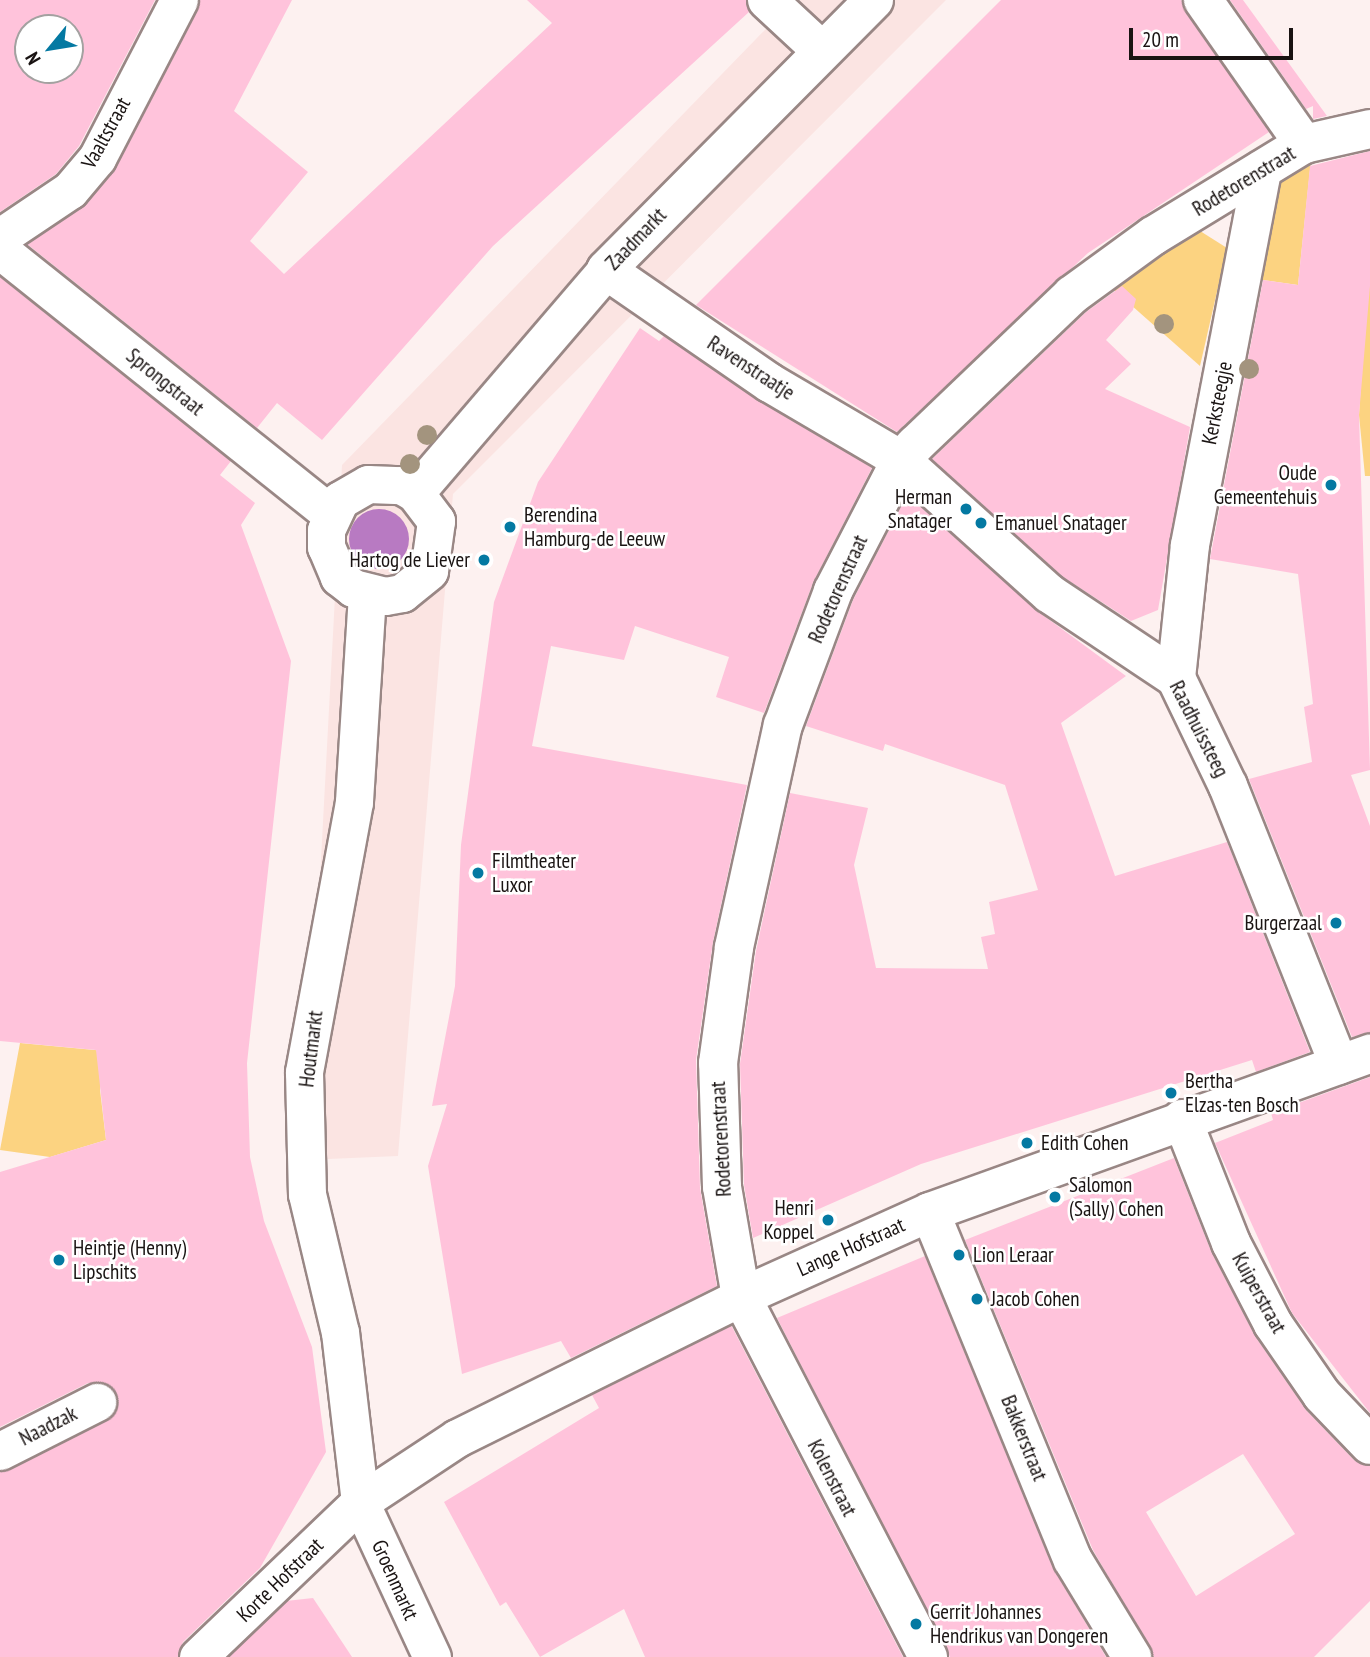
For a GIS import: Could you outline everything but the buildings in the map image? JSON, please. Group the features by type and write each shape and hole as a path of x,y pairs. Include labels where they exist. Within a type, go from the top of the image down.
{"street":[{"name":"Vaaltstraat","path":"0,237 70,190 97,158 179,0"},
{"path":"767,0 822,51"},
{"name":"Zaadmarkt","path":"415,493 606,270 874,0"},
{"path":"1203,0 1304,144"},
{"name":"Rodetorenstraat","path":"741,1297 722,1187 718,1063 734,947 783,725 833,591 901,460 1072,295 1304,144 1370,129"},
{"name":"Kerksteegje","path":"1176,678 1190,545 1262,170"},
{"name":"Sprongstraat","path":"0,250 331,514"},
{"name":"Ravenstraatje","path":"606,270 770,383 901,460"},
{"name":"Raadhuissteeg","path":"901,460 1050,594 1176,678 1354,1060"},
{"path":"368,484 401,485 415,493 436,521 429,571 402,593 367,594 330,563 326,530 331,514 340,500 368,484"},
{"name":"Houtmarkt","path":"360,1502 340,1332 307,1194 304,1072 354,802 367,594"},
{"name":"Lange Hofstraat","path":"360,1502 457,1438 741,1297 930,1212 1182,1119 1354,1060"},
{"name":"Kuiperstraat","path":"1182,1119 1231,1243 1273,1324 1322,1395 1370,1445"},
{"name":"Bakkerstraat","path":"930,1212 1073,1560 1132,1657"},
{"name":"Kolenstraat","path":"741,1297 928,1657"},
{"name":"Naadzak","path":"0,1451 97,1402"},
{"name":"Korte Hofstraat","path":"198,1657 360,1502"},
{"name":"Groenmarkt","path":"360,1502 432,1657"}],"shaded area":[{"path":"794,0 946,0 453,494 398,1156 305,1160 342,465"},
{"path":"1311,160 1298,285 1255,279 1275,179"},
{"path":"1189,224 1227,248 1200,366 1105,282"},
{"path":"1370,239 1370,476 1365,476 1359,415"},
{"path":"379,509 400,518 409,539 400,560 379,569 358,560 349,539 358,518"},
{"path":"20,1043 105,1051 100,1090 106,1140 50,1157 0,1150"}],"place":[{"name":"Oude Gemeentehuis","path":"1331,485"},
{"name":"Herman Snatager","path":"966,509"},
{"name":"Emanuel Snatager","path":"981,523"},
{"name":"Berendina Hamburg-de Leeuw","path":"510,527"},
{"name":"Hartog de Liever","path":"484,560"},
{"name":"Filmtheater Luxor","path":"478,873"},
{"name":"Burgerzaal","path":"1336,923"},
{"name":"Bertha Elzas-ten Bosch","path":"1171,1093"},
{"name":"Edith Cohen","path":"1027,1143"},
{"name":"Salomon (Sally) Cohen","path":"1055,1197"},
{"name":"Henri Koppel","path":"828,1220"},
{"name":"Lion Leraar","path":"959,1255"},
{"name":"Heintje (Henny) Lipschits","path":"59,1260"},
{"name":"Jacob Cohen","path":"977,1299"},
{"name":"Gerrit Johannes Hendrikus van Dongeren","path":"916,1624"}]}
